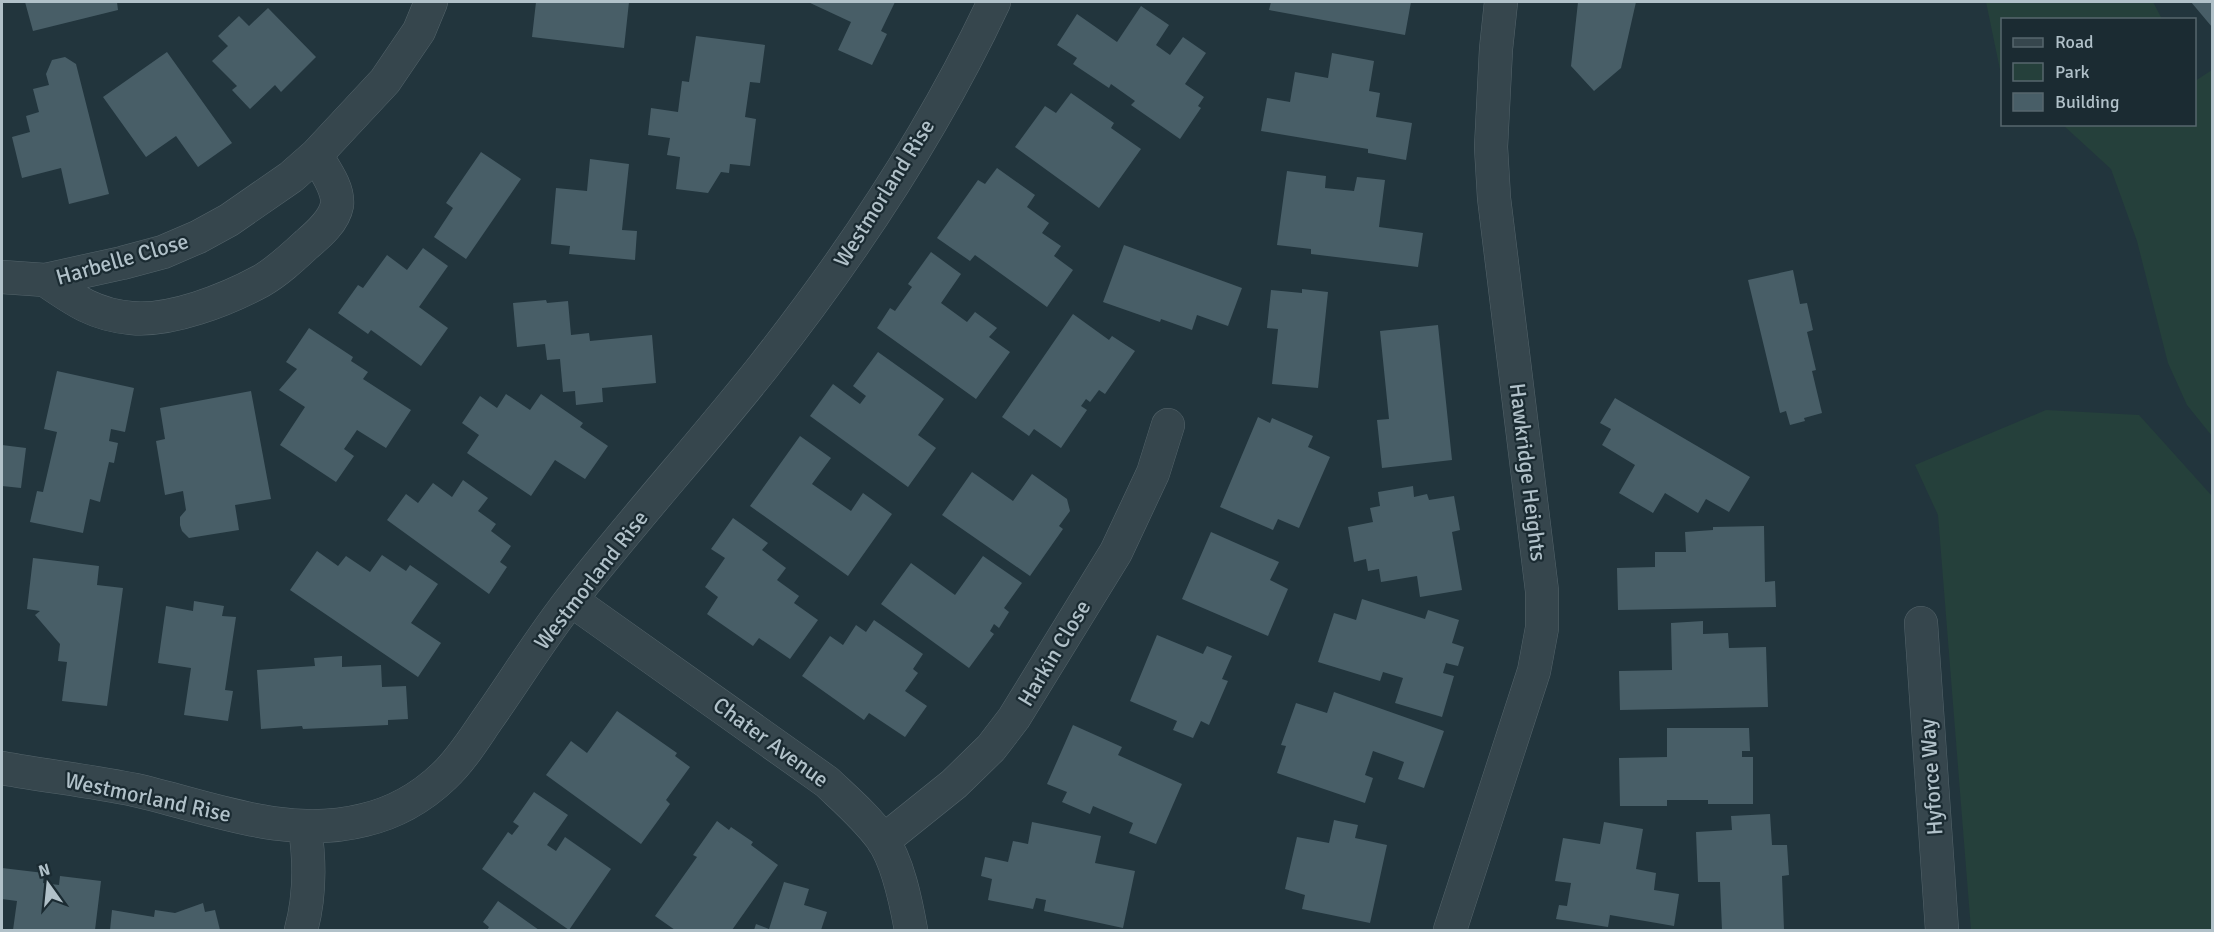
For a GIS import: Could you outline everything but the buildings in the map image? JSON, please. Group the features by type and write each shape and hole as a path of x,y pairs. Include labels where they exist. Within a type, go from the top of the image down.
{"street":[{"name":"Harbelle Close","path":"2,277 45,280 132,260 163,252 229,220 291,177 316,155 385,81 419,31 431,2"},
{"name":"Westmorland Rise","path":"2,768 132,790 255,821 305,828 362,821 391,812 424,793 447,774 467,749 571,600 763,367 852,248 912,154 973,46 994,2"},
{"name":"Hawkridge Heights","path":"1450,930 1534,671 1542,628 1542,591 1491,157 1496,49 1501,2"},
{"name":"Harbelle Close","path":"45,280 80,305 104,314 132,318 162,318 222,298 262,280 310,242 333,217 337,203 335,189 316,155"},
{"name":"Harkin Close","path":"883,841 954,784 991,748 1014,718 1116,552 1153,473 1168,425"},
{"name":"Chater Avenue","path":"571,600 827,782 863,816 883,841 896,871 911,930"},
{"name":"Hyforce Way","path":"1921,623 1942,930"},
{"path":"301,930 308,890 309,858 305,828"}],"green space":[{"path":"1986,2 2153,2 2161,18 2001,18 2001,74"},
{"path":"2212,70 2212,436 2187,405 2168,363 2137,241 2111,169 2064,126 2196,126 2196,80"},
{"path":"2046,410 2139,415 2212,496 2212,930 1971,930 1938,515 1915,465"}]}
